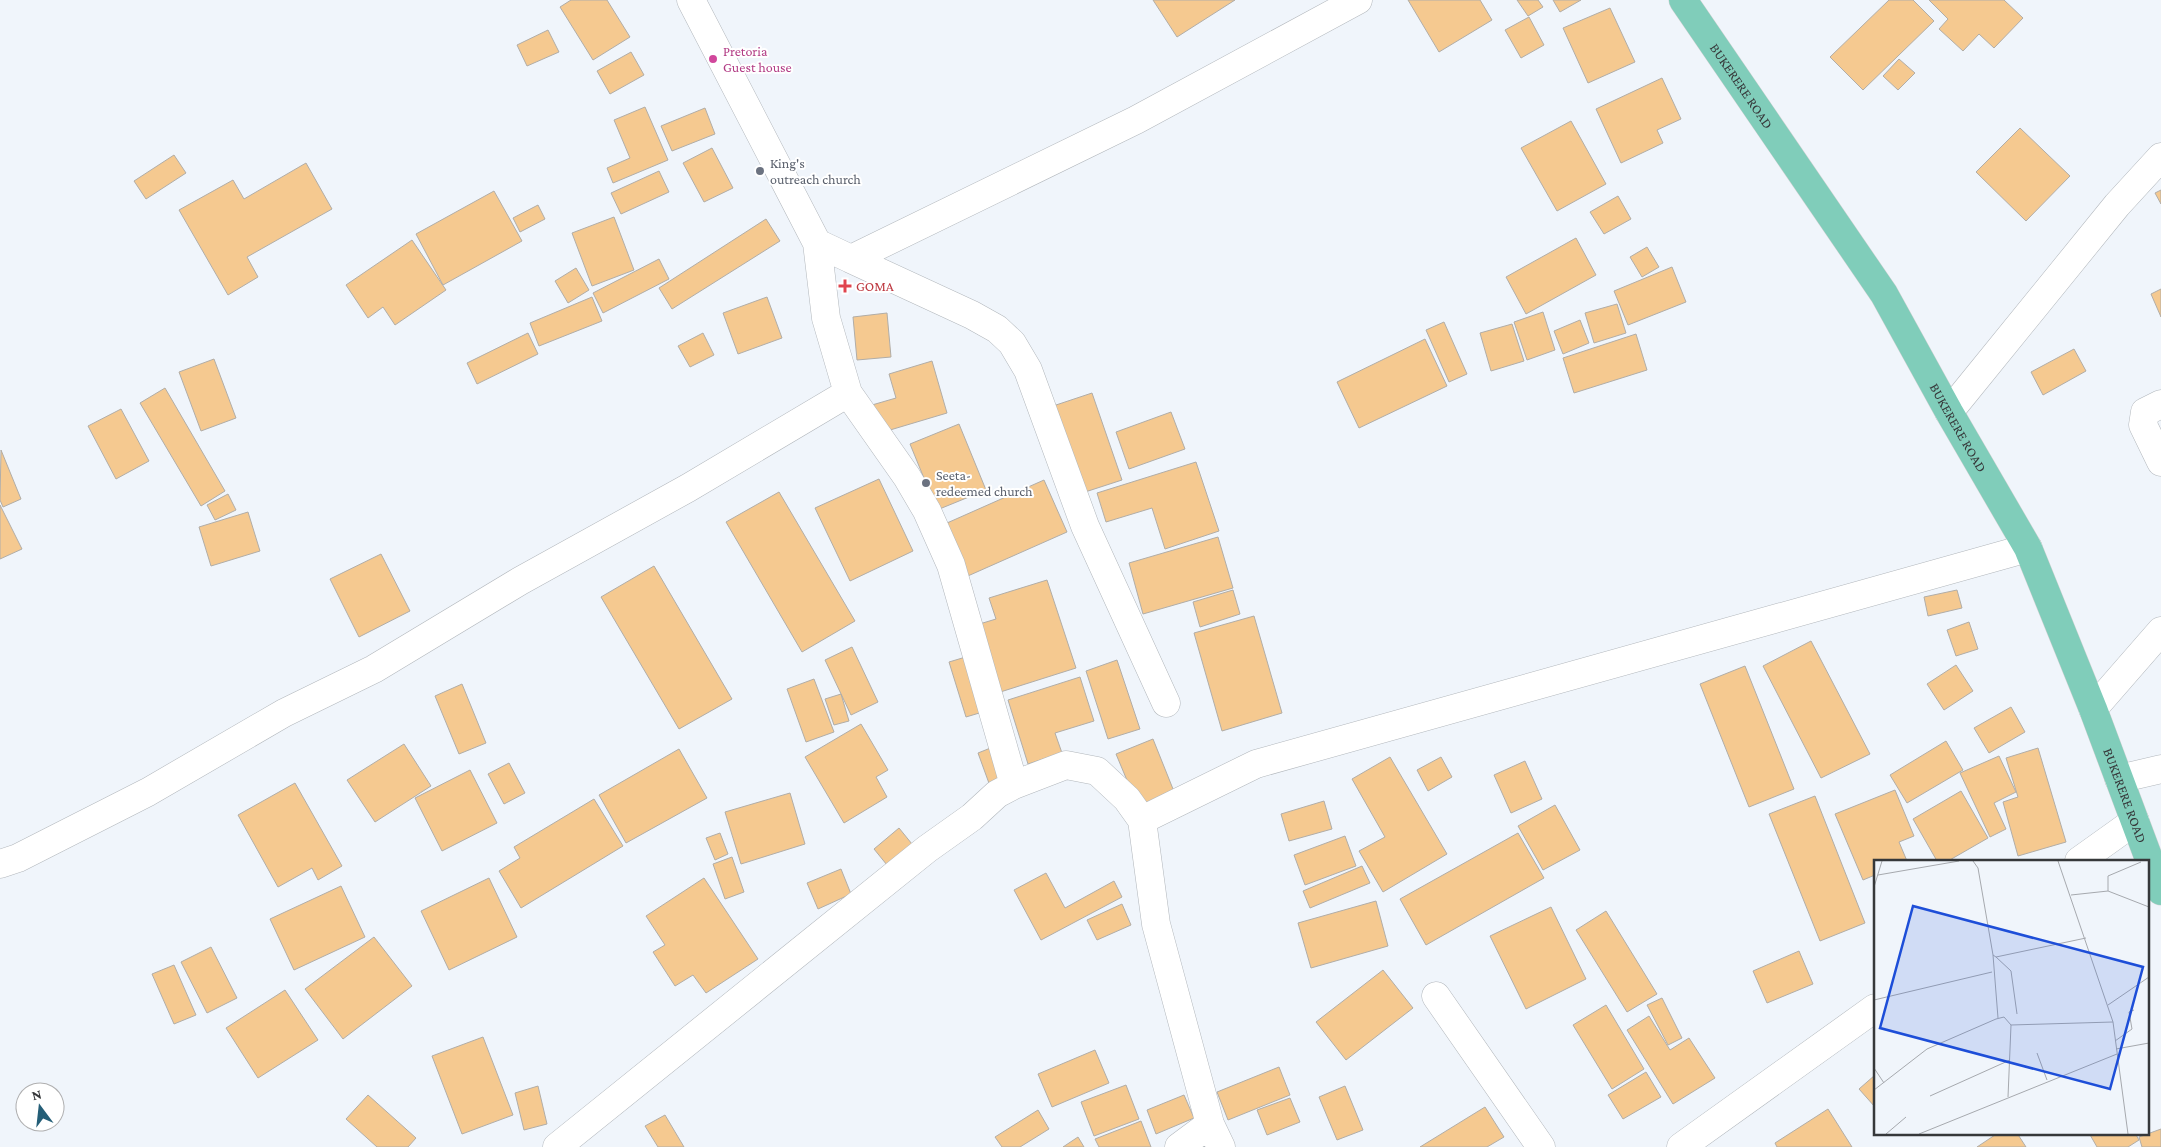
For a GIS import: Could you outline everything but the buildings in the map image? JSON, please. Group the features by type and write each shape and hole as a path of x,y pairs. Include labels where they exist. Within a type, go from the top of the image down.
{"main road":[{"name":"BUKERERE ROAD","path":"1683,0 1884,294 1949,412 2028,548 2093,709 2161,891"}],"street":[{"path":"691,0 817,243 826,318 848,394 907,477 927,511 951,565 1014,784"},
{"path":"851,259 1136,120 1358,0"},
{"path":"1949,412 2117,206 2161,157"},
{"path":"817,243 972,315 998,330 1012,343 1028,370 1085,526 1166,703"},
{"path":"0,864 18,858 148,792 284,713 374,668 520,581 688,488 848,394"},
{"path":"2161,404 2145,412 2144,425 2161,462"},
{"path":"1142,820 1256,764 2028,548"},
{"path":"2093,709 2161,632"},
{"path":"557,1147 927,849 972,817 997,794 1014,784 1066,765 1098,771 1127,799 1142,820 1156,924 1216,1135 1180,1147"},
{"path":"2119,779 2161,770"},
{"path":"2080,860 2135,821"},
{"path":"1436,996 1541,1147"},
{"path":"1680,1147 1874,1009"}],"place":[{"name":"Pretoria Guest house","path":"713,59"},
{"name":"King's outreach church","path":"760,171"},
{"name":"GOMA","path":"845,286"},
{"name":"Seeta- redeemed church","path":"926,483"}]}
